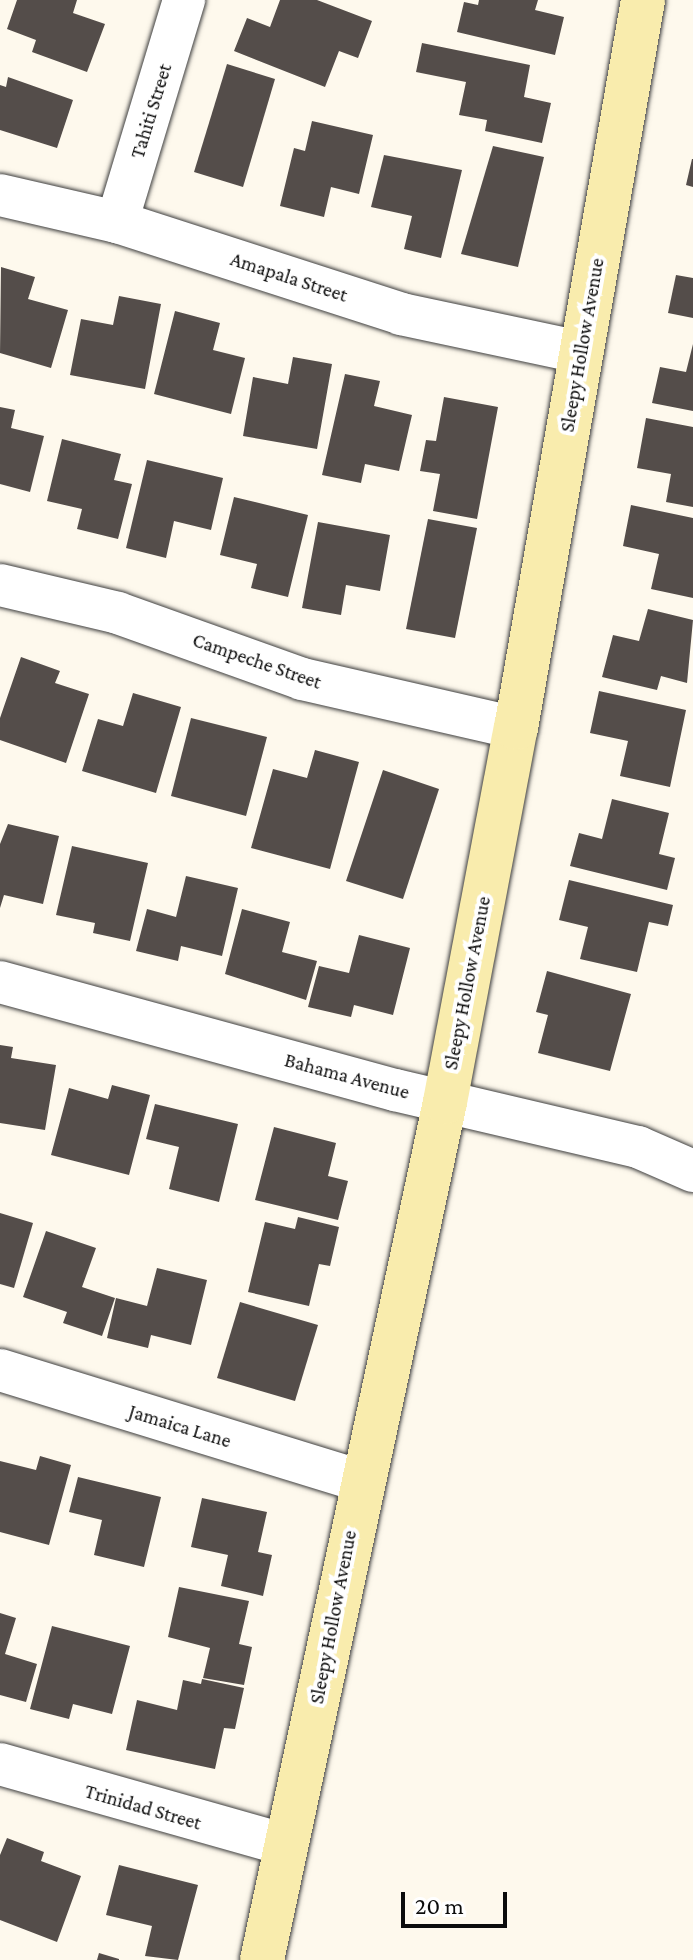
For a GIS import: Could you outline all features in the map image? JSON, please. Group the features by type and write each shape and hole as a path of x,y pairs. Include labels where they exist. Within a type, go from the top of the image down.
{"street":[{"name":"Tahiti Street","path":"117,222 184,0"},
{"name":"Sleepy Hollow Avenue","path":"262,1960 360,1481 445,1102 516,728 643,0"},
{"name":"Amapala Street","path":"0,195 117,222 401,314 580,352"},
{"name":"Campeche Street","path":"0,585 118,613 302,679 516,728"},
{"name":"Bahama Avenue","path":"0,982 445,1102 638,1147 693,1171"},
{"name":"Jamaica Lane","path":"0,1370 360,1481"},
{"name":"Trinidad Street","path":"0,1764 287,1845"}],"building":[{"path":"17,0 77,0 73,13 105,24 87,72 32,52 36,40 7,29"},
{"path":"280,0 317,0 372,21 358,58 339,51 325,87 234,51 247,18 270,27"},
{"path":"479,0 538,0 535,10 564,17 555,55 457,32 464,2 478,5"},
{"path":"422,43 530,65 524,97 551,103 542,143 485,131 487,120 459,115 466,82 416,72"},
{"path":"227,64 275,79 243,187 194,172"},
{"path":"8,77 73,100 57,148 0,130 0,85 6,87"},
{"path":"312,121 373,135 359,194 331,187 324,217 280,206 294,148 305,151"},
{"path":"493,146 544,157 518,267 461,254"},
{"path":"384,155 462,170 441,258 404,249 412,216 371,207"},
{"path":"693,159 693,187 686,185"},
{"path":"1,267 35,277 28,299 68,310 51,368 0,353"},
{"path":"676,275 693,278 693,318 668,313"},
{"path":"119,296 161,304 145,389 70,375 81,319 113,325"},
{"path":"175,311 220,323 213,350 245,358 231,414 154,394"},
{"path":"693,344 693,411 652,403 660,367 686,372"},
{"path":"293,357 332,364 317,449 243,436 253,377 288,384"},
{"path":"345,374 380,381 374,406 412,415 399,471 365,464 361,483 322,475"},
{"path":"444,397 498,407 477,519 433,511 440,474 420,471 426,440 436,441"},
{"path":"0,407 15,410 11,428 44,436 30,492 0,484"},
{"path":"646,418 693,427 693,507 666,502 671,474 637,468"},
{"path":"62,439 121,454 114,480 132,484 118,539 77,529 82,509 47,501"},
{"path":"147,460 223,478 211,530 174,521 166,558 126,548"},
{"path":"234,497 308,515 288,597 251,588 257,564 220,555"},
{"path":"631,505 693,518 693,598 651,589 659,554 623,546"},
{"path":"428,519 477,528 455,638 406,629"},
{"path":"318,522 390,535 380,591 346,585 341,615 302,608"},
{"path":"648,609 693,620 687,683 661,676 657,690 602,677 613,635 639,641"},
{"path":"21,657 60,671 55,683 89,694 66,763 0,740 0,718"},
{"path":"599,691 686,710 670,787 620,776 628,741 590,733"},
{"path":"133,693 181,707 156,793 82,771 98,719 123,726"},
{"path":"191,718 267,737 246,816 171,796"},
{"path":"315,750 359,762 330,869 251,848 273,769 307,778"},
{"path":"383,770 439,789 403,899 346,881"},
{"path":"612,799 669,813 659,854 675,858 667,890 570,866 579,833 602,839"},
{"path":"8,824 59,836 43,904 4,895 0,908 0,844"},
{"path":"72,846 148,863 130,941 93,933 95,923 56,915"},
{"path":"186,876 238,888 222,956 181,946 178,961 136,951 147,909 176,917"},
{"path":"569,880 673,905 668,926 649,922 637,972 580,959 588,927 559,920"},
{"path":"242,909 290,922 282,952 317,961 306,1000 225,974"},
{"path":"359,935 410,948 393,1015 354,1005 351,1017 308,1007 319,966 349,973"},
{"path":"547,971 631,994 610,1071 538,1053 548,1015 536,1012"},
{"path":"0,1045 13,1047 11,1058 56,1065 45,1130 0,1123"},
{"path":"112,1085 150,1095 129,1175 51,1155 69,1088 108,1099"},
{"path":"155,1104 238,1124 219,1202 169,1189 179,1147 146,1139"},
{"path":"274,1127 336,1143 328,1176 348,1181 338,1220 255,1200"},
{"path":"0,1213 33,1223 14,1288 0,1284"},
{"path":"298,1217 339,1227 330,1266 319,1264 309,1306 248,1292 265,1222 295,1229"},
{"path":"46,1231 96,1248 82,1287 115,1298 102,1336 63,1323 67,1312 23,1297"},
{"path":"157,1268 207,1280 191,1345 151,1335 148,1348 107,1338 116,1298 147,1306"},
{"path":"240,1302 318,1325 295,1401 217,1378"},
{"path":"40,1456 71,1465 49,1545 0,1532 0,1461 36,1470"},
{"path":"78,1477 161,1497 144,1567 94,1555 102,1520 69,1512"},
{"path":"202,1498 267,1512 258,1552 272,1555 263,1596 221,1586 228,1555 191,1547"},
{"path":"179,1587 249,1601 239,1644 252,1647 244,1685 203,1678 210,1648 168,1637"},
{"path":"0,1613 16,1618 5,1654 37,1664 26,1702 0,1695"},
{"path":"52,1626 130,1646 112,1714 73,1704 69,1719 30,1709"},
{"path":"202,1679 244,1688 235,1729 224,1728 215,1769 126,1750 137,1700 177,1710 183,1680 201,1684"},
{"path":"7,1838 44,1852 41,1861 81,1876 57,1942 0,1920 0,1855"},
{"path":"119,1865 198,1885 178,1960 145,1956 152,1926 106,1915"},
{"path":"99,1953 119,1959 119,1960 97,1960"}]}
